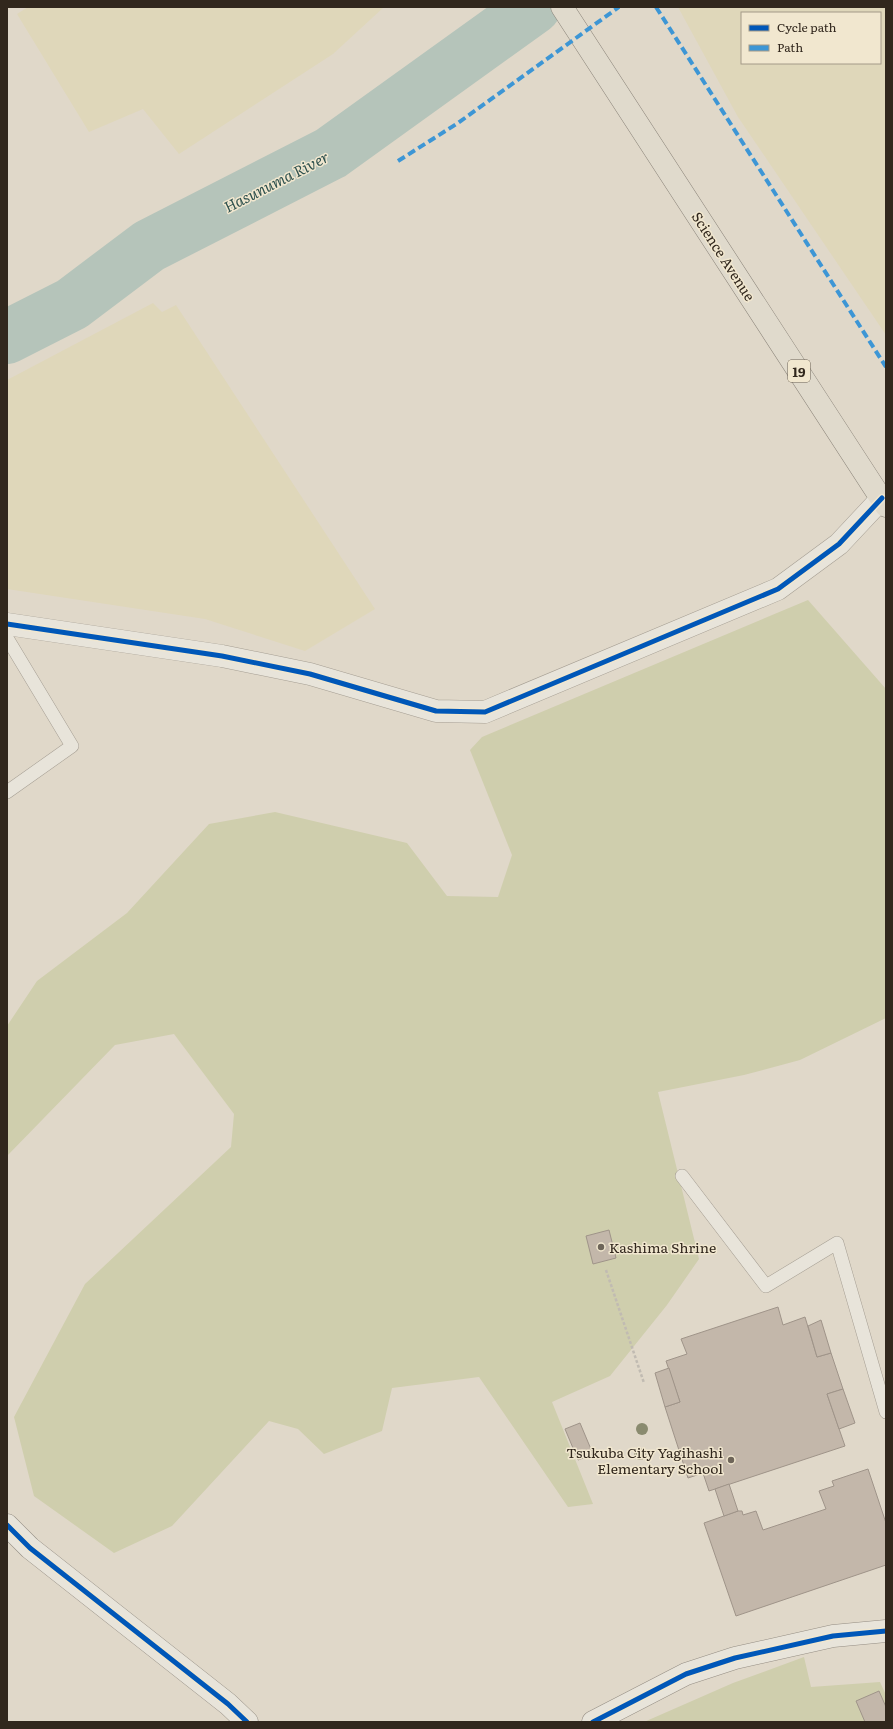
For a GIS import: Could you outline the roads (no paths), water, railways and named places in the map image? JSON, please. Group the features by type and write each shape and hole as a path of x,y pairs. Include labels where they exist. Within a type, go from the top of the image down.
{"main road":[{"name":"Science Avenue","path":"564,9 884,502"}],"street":[{"path":"7,624 222,656 310,674 436,711 485,712 778,589 839,544 884,502"},
{"path":"7,1525 30,1548 228,1704 247,1722"},
{"path":"593,1722 686,1674 735,1658 833,1636 886,1631"}],"lane":[{"path":"7,638 72,746 7,792"},
{"path":"682,1176 766,1286 837,1243 886,1412"}],"waterway":[{"name":"Hasunuma River","path":"7,337 72,304 149,246 331,153 534,7"}],"place":[{"name":"Kashima Shrine","path":"601,1247"},
{"name":"Tsukuba City Yagihashi Elementary School","path":"731,1460"}]}
